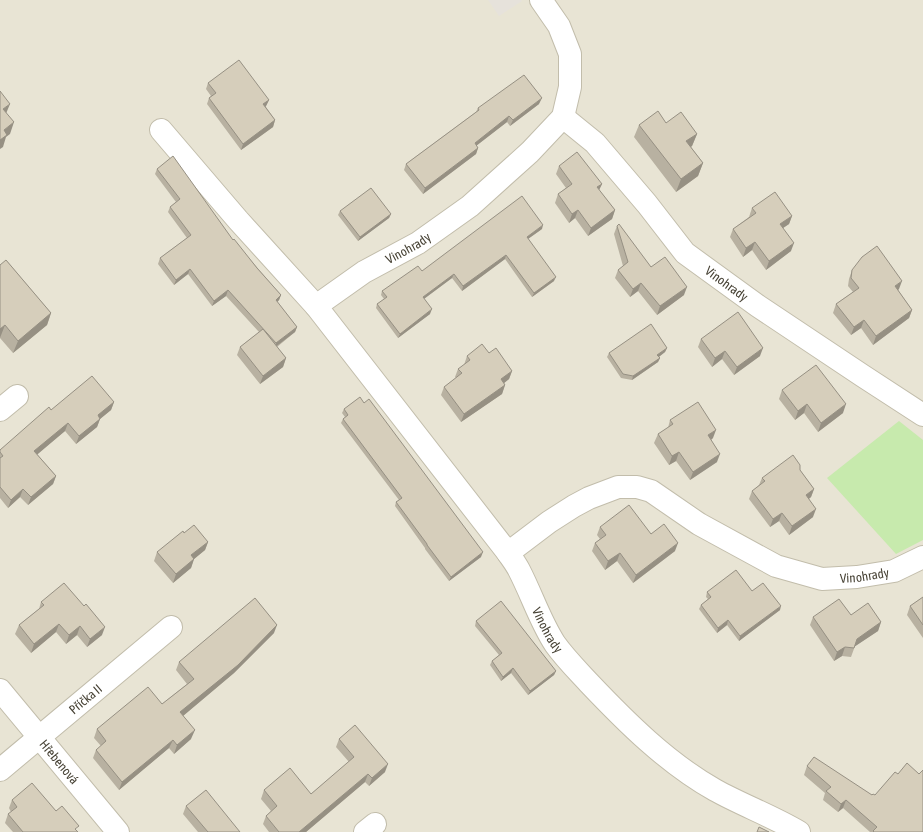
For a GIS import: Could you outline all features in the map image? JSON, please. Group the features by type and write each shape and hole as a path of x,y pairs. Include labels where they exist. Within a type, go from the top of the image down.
{"street":[{"path":"541,0 559,26 570,54 570,87 563,117"},
{"name":"Vinohrady","path":"316,306 364,272 418,242 470,206 530,152 563,117 595,143 647,204 685,253 758,306 923,414"},
{"name":"Vinohrady","path":"161,130 238,220 316,306 508,553 519,570 541,618 555,644 567,659 605,700 655,747 686,772 715,790 786,824 799,832"},
{"path":"0,410 17,396"},
{"name":"Vinohrady","path":"508,553 556,518 589,498 618,487 637,486 651,491 699,524 776,566 822,579 857,577 894,571 923,557"},
{"name":"Příčka II","path":"0,770 171,627"},
{"name":"Hřebenová","path":"0,690 118,832"}],"shaded area":[{"path":"0,0 923,0 923,832 0,832"},
{"path":"488,0 521,0 522,1 499,16"}],"green space":[{"path":"899,421 923,440 923,540 896,554 827,478"}],"building":[{"path":"239,60 269,100 263,104 275,120 243,144 209,98 216,93 208,83"},
{"path":"524,75 542,98 513,120 509,116 475,143 478,148 425,188 406,164 479,110 478,108"},
{"path":"0,91 10,104 3,109 14,122 4,130 7,135 0,140"},
{"path":"658,111 666,123 681,112 697,134 686,141 703,163 681,179 639,125"},
{"path":"577,152 602,184 597,187 615,210 591,228 578,210 572,214 558,194 572,184 559,166"},
{"path":"173,156 233,240 234,239 281,295 276,300 297,327 276,343 228,290 214,301 190,269 176,280 160,258 191,235 170,207 180,199 157,169"},
{"path":"371,188 391,214 360,237 340,211"},
{"path":"775,192 792,216 780,224 794,243 769,261 755,242 746,248 733,229 756,213 752,208"},
{"path":"522,196 543,225 527,237 556,277 534,293 506,255 463,286 454,274 423,297 432,309 400,334 377,304 387,297 382,291 418,266 422,271"},
{"path":"619,224 651,267 665,257 687,287 660,306 641,283 633,289 618,270 628,262 617,226"},
{"path":"877,246 902,281 895,286 912,310 876,336 864,320 854,327 836,304 859,288 851,278 852,270 862,257"},
{"path":"6,260 51,313 18,341 5,325 0,329 0,265"},
{"path":"738,312 763,348 737,367 725,351 715,358 701,339"},
{"path":"651,324 667,348 657,355 660,358 633,376 623,374 609,353"},
{"path":"263,329 286,358 263,376 240,347"},
{"path":"482,344 489,353 496,348 512,371 501,379 505,385 464,414 444,387 462,373 458,369 470,360 467,356"},
{"path":"816,365 846,404 821,423 807,404 798,411 782,390"},
{"path":"92,376 114,402 98,415 100,419 79,436 68,423 34,451 56,476 31,497 23,489 11,500 0,487 0,458 3,456 0,450 49,407 51,410"},
{"path":"360,397 364,403 369,399 483,552 451,577 396,502 402,498 343,419 348,415 344,409"},
{"path":"698,402 716,430 708,435 720,454 693,472 679,452 672,456 658,434 673,424 670,420"},
{"path":"793,455 800,465 800,470 814,489 806,495 816,509 792,526 782,513 773,519 752,491 765,481 762,478"},
{"path":"629,505 651,534 664,524 678,543 636,575 620,553 608,561 595,543 606,535 600,527"},
{"path":"194,525 208,542 191,555 194,559 176,574 157,552 183,531 184,533"},
{"path":"736,570 752,591 763,583 781,606 740,636 728,620 718,628 701,605 711,597 707,592"},
{"path":"64,583 84,606 86,604 105,627 90,639 80,626 69,635 59,624 34,644 19,625 44,605 41,602"},
{"path":"923,597 923,625 910,606"},
{"path":"255,598 277,625 238,665 180,712 195,730 177,745 173,740 122,782 96,750 106,741 97,729 148,687 162,704 194,679 179,662"},
{"path":"839,599 851,615 868,603 881,622 857,639 854,648 845,647 837,652 813,617"},
{"path":"501,601 556,671 530,691 513,668 503,677 492,661 502,653 476,621"},
{"path":"355,725 388,764 372,778 368,774 299,832 279,832 266,816 277,806 264,790 290,768 311,794 354,757 339,739"},
{"path":"814,757 872,795 875,795 895,772 898,774 907,763 919,774 923,770 923,832 874,832 873,831 877,827 846,800 841,804 826,791 831,787 807,766"},
{"path":"32,783 56,811 62,806 79,826 75,829 78,832 23,832 8,814 17,807 12,800"},
{"path":"206,790 240,832 208,832 186,806"},
{"path":"759,827 769,832 757,832"}]}
